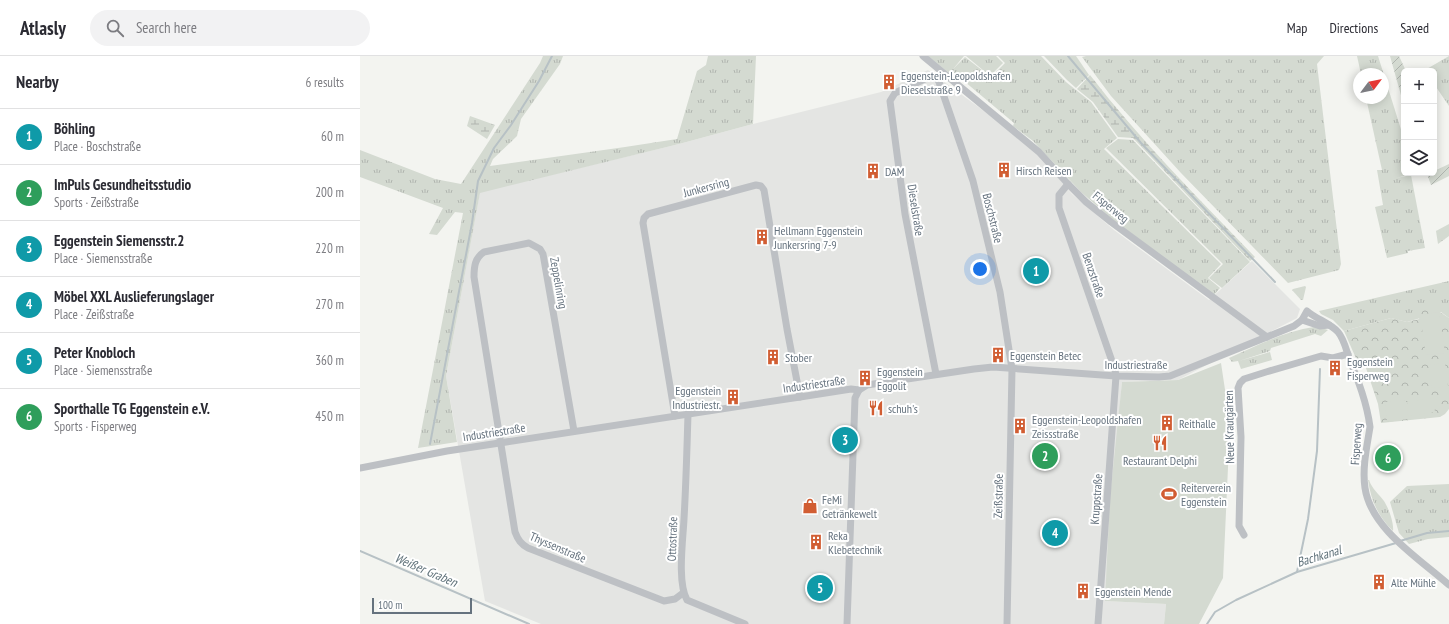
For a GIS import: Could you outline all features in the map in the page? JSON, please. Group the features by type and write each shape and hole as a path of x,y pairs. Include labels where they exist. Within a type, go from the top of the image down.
{"street":[{"name":"Fisperweg","path":"923,56 1039,152 1086,202 1266,337"},
{"name":"Dieselstraße","path":"936,77 931,76 895,93 890,100 904,214 936,374"},
{"name":"Boschstraße","path":"936,77 973,181 1000,292 1012,368"},
{"name":"Benzstraße","path":"1068,184 1059,196 1059,208 1116,376"},
{"name":"Junkersring","path":"675,416 643,223 644,218 648,214 756,185 761,186 764,190 800,397"},
{"name":"Zeppelinring","path":"501,442 474,277 474,267 479,255 484,252 529,244 536,245 543,254 574,431"},
{"name":"Fisperweg","path":"1302,320 1307,311 1329,325 1338,333 1357,376 1369,418 1370,427 1366,461 1365,489 1380,523 1415,558 1449,585"},
{"path":"1266,337 1294,326 1302,320 1320,326 1329,325"},
{"name":"Industriestraße","path":"360,468 501,442 851,389 858,390 867,385 993,367 1116,376 1170,376 1266,337"},
{"name":"Neue Krautgärten","path":"1244,535 1239,526 1241,437 1238,388 1240,383 1244,379 1321,356 1333,358 1348,354"},
{"name":"Zeißstraße","path":"1007,624 1012,368"},
{"name":"Kruppstraße","path":"1098,624 1116,376"},
{"path":"847,624 855,398 858,390"},
{"name":"Ottostraße","path":"684,593 682,586 688,414"},
{"name":"Thyssenstraße","path":"501,442 515,532 522,544 528,548 664,601 675,599 684,593"},
{"path":"684,593 687,600 745,624"}],"shaded area":[{"path":"928,70 988,114 1039,156 1072,194 1114,230 1209,300 1252,261 1300,309 1297,318 1178,380 1122,382 1105,601 1166,604 1164,624 541,624 485,601 446,376 480,192 679,144 881,92"}],"green space":[{"path":"543,56 563,56 560,64 521,119 517,136 493,159 490,166 677,139 697,71 706,65 708,56 756,56 753,124 679,144 480,193 446,376 457,442 418,448 463,213 455,212 437,235 429,234 443,208 360,177 360,150 435,179 461,184 540,63"},
{"path":"928,56 964,56 953,69 965,57 991,77 1005,63 998,56 1041,56 1066,82 1091,102 1117,138 1104,149 1221,264 1208,278 1220,288 1214,295 1112,219 1081,192 1033,141 1013,126 1014,123 952,71 949,73"},
{"path":"966,56 996,56 1003,63 990,76"},
{"path":"1044,56 1076,56 1089,75 1076,88"},
{"path":"1324,56 1317,64 1341,264 1339,270 1288,283 1181,173 1111,96 1082,57"},
{"path":"1357,56 1378,56 1382,68 1360,68"},
{"path":"1390,56 1399,56 1405,68 1401,68 1401,95"},
{"path":"1449,56 1449,106 1437,88 1437,68 1428,68"},
{"path":"1090,75 1149,146 1255,257 1250,261 1133,138 1118,137 1093,102 1077,89"},
{"path":"1389,91 1401,129 1401,176 1404,176 1396,178 1411,176 1425,248 1408,251 1408,253 1387,258 1375,207 1383,205 1377,170 1382,170 1367,104 1389,104"},
{"path":"470,116 495,125 487,139 467,126"},
{"path":"1118,139 1133,140 1250,262 1222,288 1209,278 1223,264 1106,148"},
{"path":"1449,164 1449,176 1431,185 1428,176 1437,176 1437,170"},
{"path":"1449,224 1449,236 1438,244 1436,231"},
{"path":"1449,281 1449,318 1441,312 1407,322 1391,318 1344,331 1333,320 1321,314 1319,311"},
{"path":"1305,286 1303,300 1301,300 1292,290"},
{"path":"1431,306 1449,318 1449,409 1440,417 1381,423 1378,404 1364,362 1358,363 1344,331 1391,318 1407,322 1419,319 1422,308"},
{"path":"1439,312 1445,353 1426,355 1420,315"},
{"path":"1314,327 1328,330 1321,336 1315,334 1271,348 1270,351 1239,361 1270,352 1272,360 1241,369 1238,361 1232,362 1229,358 1281,335"},
{"name":"Reiterverein Eggenstein","path":"1221,363 1230,423 1223,578 1199,624 1164,624 1166,604 1105,601 1110,498 1122,382 1178,380"},
{"path":"1445,363 1448,386 1432,388 1429,365"},
{"path":"1433,398 1435,412 1409,416 1407,402"},
{"path":"1406,400 1408,419 1387,422 1385,402"},
{"path":"1368,480 1386,504 1392,520 1393,531 1383,520 1376,508 1371,495"},
{"path":"1449,484 1449,537 1428,539 1409,544 1399,533 1390,502 1407,486"}],"waterway":[{"path":"430,444 472,223 478,181 494,148 511,125 539,81 552,56"},
{"path":"1068,56 1141,143 1275,282"},
{"path":"1297,572 1308,519 1317,451 1320,369"},
{"name":"Bachkanal","path":"1400,541 1427,533 1449,531"},
{"name":"Bachkanal","path":"1207,624 1215,612 1236,600 1297,572 1396,543"},
{"name":"Weißer Graben","path":"360,551 529,624"}],"place":[{"name":"Eggenstein-Leopoldshafen Dieselstraße 9","path":"889,82"},
{"name":"Hirsch Reisen","path":"1004,170"},
{"name":"DAM","path":"873,171"},
{"name":"Hellmann Eggenstein Junkersring 7-9","path":"762,237"},
{"name":"Böhling","path":"1036,271"},
{"name":"Eggenstein Betec","path":"998,355"},
{"name":"Stober","path":"773,357"},
{"name":"Eggenstein Fisperweg","path":"1335,368"},
{"name":"Eggenstein Eggolit","path":"865,378"},
{"name":"Eggenstein Industriestr.","path":"733,397"},
{"name":"schuh's","path":"876,408"},
{"name":"Reithalle","path":"1167,423"},
{"name":"Eggenstein-Leopoldshafen Zeissstraße","path":"1020,426"},
{"name":"Eggenstein Siemensstr.2","path":"845,440"},
{"name":"Restaurant Delphi","path":"1160,443"},
{"name":"ImPuls Gesundheitsstudio","path":"1045,456"},
{"name":"Sporthalle TG Eggenstein e.V.","path":"1388,458"},
{"name":"Reiterverein Eggenstein","path":"1169,494"},
{"name":"FeMi Getränkewelt","path":"810,506"},
{"name":"Möbel XXL Auslieferungslager","path":"1055,533"},
{"name":"Reka Klebetechnik","path":"816,542"},
{"name":"Alte Mühle","path":"1379,582"},
{"name":"Peter Knobloch","path":"820,588"},
{"name":"Eggenstein Mende","path":"1083,591"}]}
